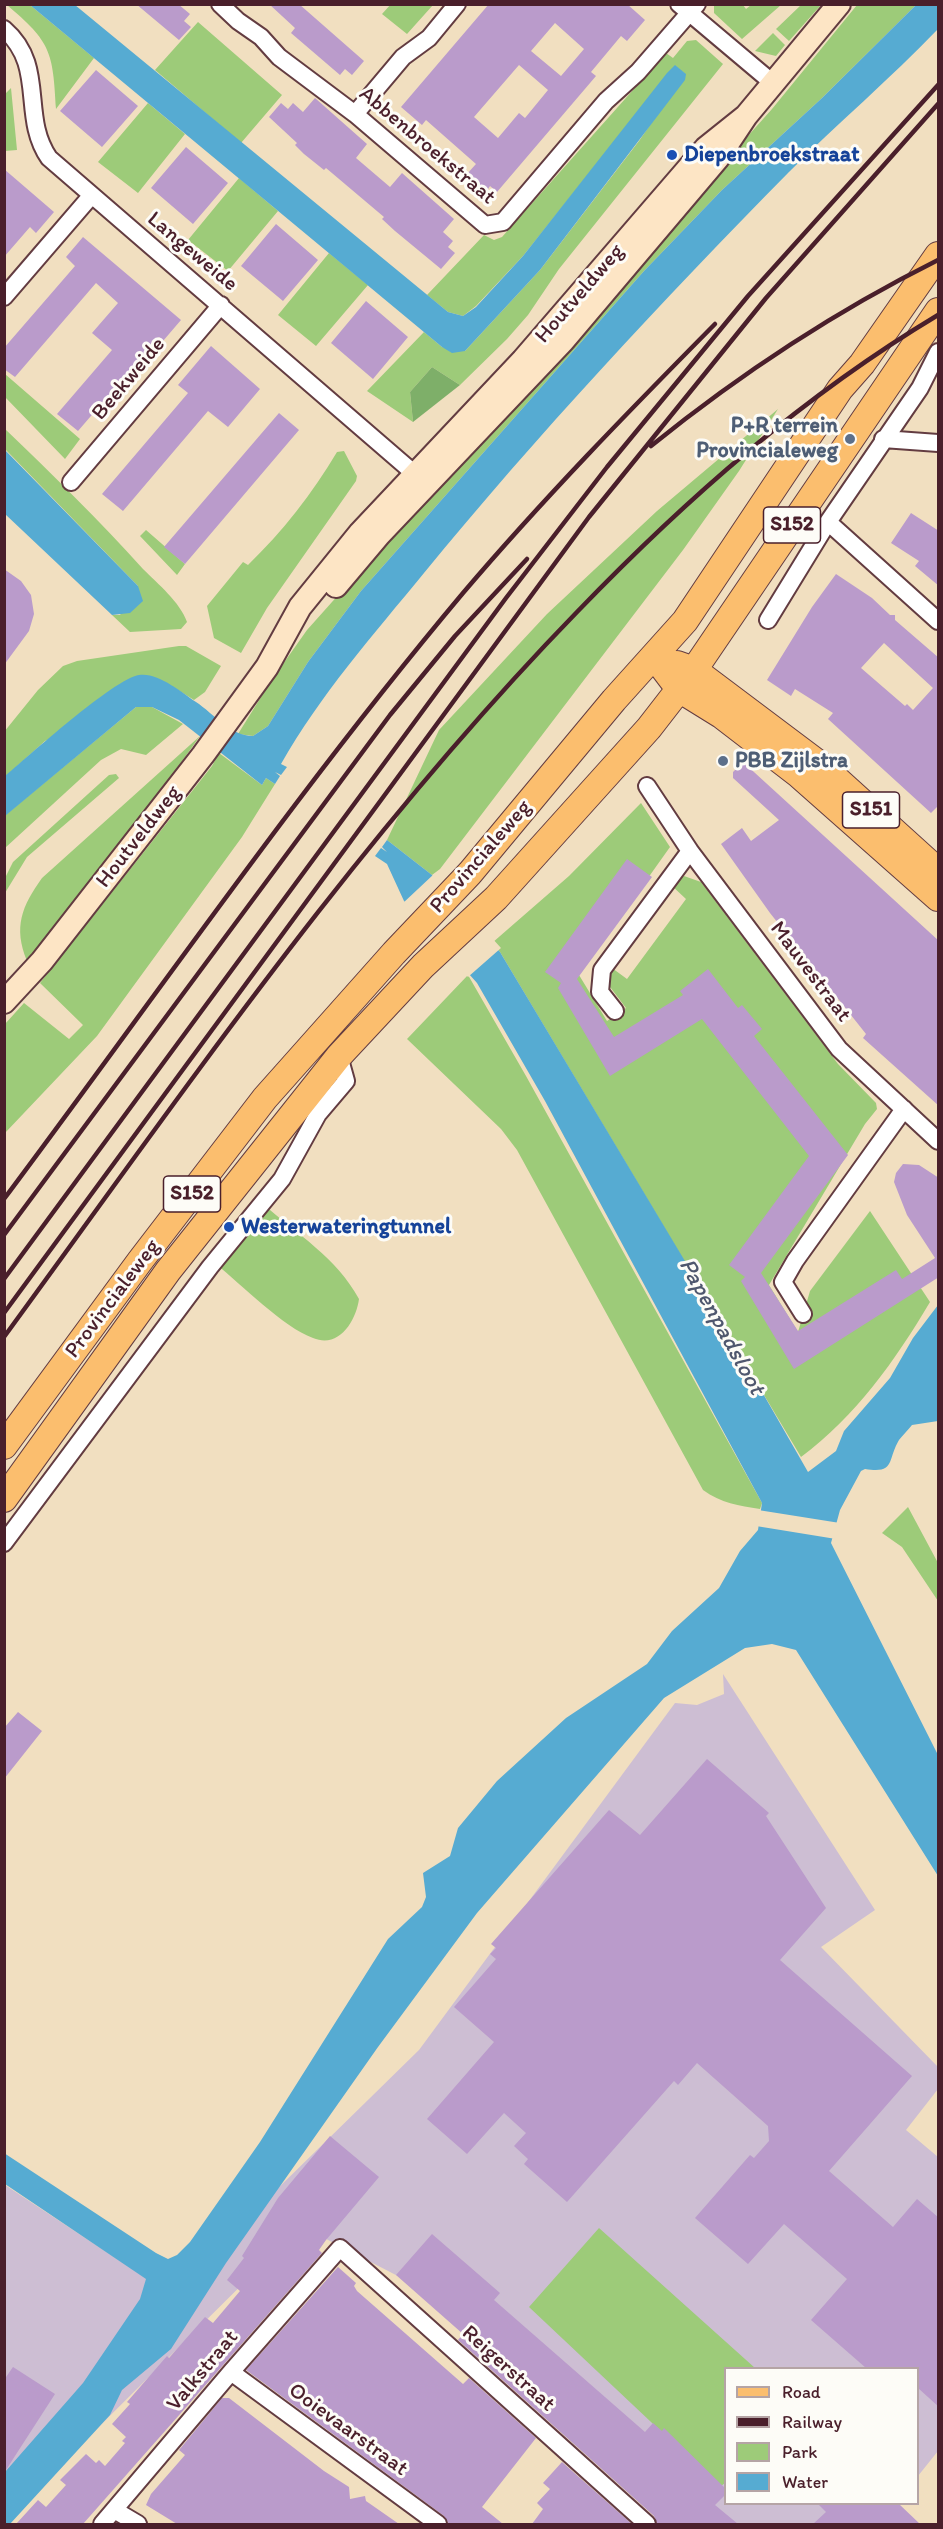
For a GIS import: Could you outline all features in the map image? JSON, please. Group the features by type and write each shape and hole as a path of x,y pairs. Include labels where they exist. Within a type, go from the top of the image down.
{"main road":[{"name":"Provincialeweg","path":"4,1446 140,1261 266,1098 394,953 470,873 685,621 840,389 862,364 939,255"},
{"name":"Provincialeweg","path":"4,1499 168,1271 339,1056 423,966 496,898 636,744 686,680 939,311"},
{"name":"S151","path":"654,656 686,680 823,767 939,871"},
{"name":"S151","path":"686,680 721,715 799,775 939,898"}],"street":[{"name":"Abbenbroekstraat","path":"220,4 237,21 261,37 279,57 355,114 485,225 503,222 606,101 638,72 688,7"},
{"path":"355,114 403,57 429,38 457,4"},
{"name":"Houtveldweg","path":"4,1002 42,961 203,755 267,667 379,535 420,479 563,341 718,159 746,116 839,4"},
{"path":"688,7 774,84"},
{"name":"Langeweide","path":"4,29 22,47 28,61 36,134 49,158 420,479"},
{"path":"4,297 91,196"},
{"name":"Beekweide","path":"71,482 221,305"},
{"path":"768,620 828,522 920,388 939,352"},
{"path":"920,388 939,370"},
{"path":"883,439 939,443"},
{"path":"828,522 939,621"},
{"name":"Mauvestraat","path":"647,786 690,851 839,1049 939,1141"},
{"path":"615,1011 600,992 602,970 690,851"},
{"path":"4,1544 210,1267 282,1179 318,1114 346,1081 339,1056"},
{"path":"803,1314 783,1282 795,1261 904,1109"},
{"name":"Valkstraat","path":"102,2524 116,2511 231,2372 340,2248"},
{"name":"Reigerstraat","path":"340,2248 647,2524"},
{"name":"Ooievaarstraat","path":"231,2372 438,2524"},
{"path":"116,2511 138,2524"}],"shaded area":[{"path":"723,1674 875,1910 821,1947 938,2067 938,2089 906,2130 938,2157 938,2451 919,2475 919,2367 724,2367 724,2505 897,2505 917,2524 724,2524 543,2351 301,2226 5,2520 5,2185 170,2294 419,2050 675,1703 697,1705 724,1694"}],"green space":[{"path":"391,4 433,5 407,34 382,14"},
{"path":"7,5 30,5 94,58 56,109 53,74 47,50 33,29"},
{"path":"714,5 743,5 746,9 751,5 781,5 742,39 714,13"},
{"path":"801,5 821,5 789,41 776,29"},
{"path":"857,5 916,5 822,98 722,190 644,271 361,591 308,662 268,726 253,736 238,734 271,681 307,630 772,109"},
{"path":"198,22 282,95 241,143 155,70"},
{"path":"773,33 785,45 776,56 755,51"},
{"path":"696,40 723,64 559,269 528,315 507,339 460,385 432,367 410,392 413,422 367,391 424,332 442,347 465,351 540,270 639,141 685,74 675,66 523,256 476,306 463,316 448,312 427,295 484,235 494,240 502,237 666,53 673,58 687,41"},
{"path":"11,88 17,150 5,151 5,94"},
{"path":"148,103 185,134 138,193 98,162"},
{"path":"239,178 278,211 228,271 188,240"},
{"path":"329,253 368,285 316,346 278,315"},
{"path":"432,367 460,385 413,422 410,392"},
{"path":"5,374 80,439 65,459 5,397"},
{"path":"778,409 739,471 683,550 440,869 432,875 387,840 439,730 547,614 657,511"},
{"path":"4,428 75,497 168,594 179,607 187,622 181,629 130,632 112,615 120,615 138,586 5,449"},
{"path":"344,451 357,476 356,481 267,608 241,653 214,638 207,606 243,562 248,565 273,539 307,497 337,452"},
{"path":"146,530 185,564 177,575 140,536"},
{"path":"186,646 221,666 205,692 194,700 170,685 45,741 5,777 4,732 38,690 63,666 77,661"},
{"path":"136,707 152,707 183,724 146,755 121,749 101,760 5,848 4,816"},
{"path":"200,736 136,826 27,961 20,927 29,898 42,878"},
{"path":"219,753 262,785 266,778 275,784 242,837 97,1036 5,1133 5,1024 24,1003 69,1039 83,1025 40,983 212,766"},
{"path":"116,774 119,778 27,857 5,893 5,878 13,862 109,775"},
{"path":"641,803 670,847 579,975 607,1021 626,1008 604,979 612,968 627,979 686,899 671,885 684,876 701,882 838,1064 876,1103 877,1109 865,1124 769,1285 798,1332 810,1291 870,1211 930,1302 903,1345 873,1386 839,1424 801,1457 500,952 492,943 569,876"},
{"path":"468,975 762,1503 760,1509 723,1501 703,1490 517,1150 501,1129 407,1039"},
{"path":"263,1204 316,1247 340,1271 359,1299 350,1324 345,1331 331,1340 313,1338 301,1333 216,1264"},
{"path":"908,1507 938,1563 938,1601 902,1547 882,1533"},
{"path":"599,2228 754,2367 724,2367 724,2484 720,2487 529,2307"}],"water":[{"path":"30,5 75,5 448,312 463,316 476,307 523,256 667,73 675,65 686,74 685,80 540,270 465,351 452,353"},
{"path":"916,5 938,5 938,29 741,221 648,319 511,470 330,689 281,764 287,767 281,775 275,772 280,776 275,784 266,778 262,785 179,720 152,707 136,707 5,816 4,777 50,737 127,679 146,675 161,680 203,707 223,724 245,735 253,736 268,726 308,662 361,591 644,271 722,190 822,98"},
{"path":"4,449 138,586 143,601 130,613 112,615 5,514"},
{"name":"Papenpadsloot","path":"387,840 432,875 500,952 734,1343 808,1472 836,1451 844,1431 890,1378 913,1338 938,1305 938,1421 912,1425 899,1440 886,1467 861,1471 840,1510 831,1543 938,1755 938,1876 796,1650 772,1644 745,1648 664,1698 477,1913 378,2047 226,2263 171,2349 122,2390 110,2415 10,2524 5,2524 5,2472 83,2383 140,2299 146,2279 5,2184 4,2153 156,2253 168,2259 177,2255 190,2242 260,2142 388,1939 422,1907 426,1897 423,1873 450,1856 458,1828 497,1781 566,1718 647,1664 672,1631 719,1588 740,1551 758,1530 762,1503 545,1101 477,983 404,901 387,864 375,856 381,848 387,852 382,847"}],"pier":[{"path":"434,874 501,948 468,977 402,904"},
{"path":"758,1510 840,1523 836,1539 756,1526"}],"building":[{"path":"136,4 178,4 190,14 184,21 191,27 179,40"},
{"path":"269,4 299,4 364,61 352,75 345,69 340,75 291,33 295,28"},
{"path":"489,4 627,4 645,20 627,41 621,36 591,72 596,76 497,192 490,186 486,192 466,175 476,164 426,120 422,125 401,107","holes":["555,23 584,49 561,76 531,51","519,65 548,90 525,118 519,113 498,138 474,117"]},
{"path":"96,70 138,106 102,147 60,111"},
{"path":"315,98 367,144 356,158 390,187 402,173 454,219 443,232 453,241 448,247 455,253 441,269 395,231 382,219 384,217 326,168 324,170 304,154 295,145 297,143 269,117 281,103 288,109 293,103 303,112"},
{"path":"186,147 228,183 193,224 151,188"},
{"path":"4,169 54,212 36,233 30,227 4,257"},
{"path":"276,224 318,260 283,301 241,266"},
{"path":"83,237 181,320 163,341 159,337 78,431 57,414 112,350 92,333 118,303 96,283 15,377 4,369 4,348 75,266 66,257"},
{"path":"366,301 408,337 373,379 331,343"},
{"path":"211,346 260,389 228,427 208,411 123,511 102,494 188,393 178,385"},
{"path":"279,413 299,430 185,564 164,547"},
{"path":"911,513 939,531 939,586 915,566 919,561 891,543"},
{"path":"4,569 21,581 31,595 34,614 29,631 4,665"},
{"path":"836,574 872,598 890,615 895,615 895,620 939,658 939,805 931,813 828,719 833,713 795,689 791,696 767,680 812,607","holes":["884,643 933,688 913,710 907,704 905,706 861,668"]},
{"path":"743,762 939,941 939,1106 863,1038 866,1034 770,913 721,844 742,828 751,841 779,820 733,778 733,772"},
{"path":"627,859 652,877 577,979 614,1037 683,995 680,991 708,969 738,1008 742,1005 762,1029 754,1036 848,1155 761,1273 798,1331 896,1270 902,1279 935,1258 907,1215 894,1182 896,1173 903,1164 919,1165 939,1178 939,1277 794,1369 741,1281 745,1277 729,1265 809,1156 702,1019 610,1076 558,988 561,983 545,972"},
{"path":"18,1712 42,1731 4,1779 4,1728"},
{"path":"707,1759 769,1813 766,1816 826,1908 780,1960 912,2076 829,2171 893,2227 917,2199 939,2218 939,2407 919,2389 919,2367 865,2367 811,2320 847,2279 784,2224 748,2264 695,2218 750,2155 754,2158 769,2141 768,2126 697,2063 678,2085 674,2081 567,2202 524,2164 528,2159 514,2146 526,2133 504,2113 467,2154 427,2119 494,2042 454,2007 496,1959 490,1954 496,1948 491,1944 609,1810 640,1835"},
{"path":"330,2136 379,2177 326,2240 319,2250 322,2253 83,2524 16,2524 38,2500 46,2507 66,2485 60,2480 86,2454 96,2463 99,2460 105,2466 125,2443 122,2441 126,2437 112,2424 130,2404 127,2402 167,2356 169,2358 205,2317 213,2323 240,2291 227,2280 244,2258 242,2256 278,2198"},
{"path":"432,2234 500,2293 494,2300 645,2432 653,2423 662,2431 664,2428 724,2487 724,2496 715,2505 738,2524 657,2524 654,2516 458,2340 463,2334 396,2275"},
{"path":"338,2267 356,2283 354,2286 357,2291 463,2384 469,2378 536,2438 482,2507 503,2524 449,2524 444,2516 246,2370"},
{"path":"13,2367 55,2394 4,2473 4,2380"},
{"path":"222,2398 229,2398 324,2471 349,2487 350,2499 365,2496 366,2501 399,2524 177,2524 146,2505 151,2494 185,2455 179,2450"},
{"path":"562,2462 632,2524 532,2524 543,2509 537,2503 550,2489 543,2483"},
{"path":"819,2505 900,2505 920,2524 813,2524 826,2512"}],"railway":[{"path":"4,1279 506,598 607,467 748,296 938,85"},
{"path":"4,1313 589,517 766,298 938,104"},
{"path":"651,446 719,394 790,345 863,300 938,260"},
{"path":"4,1337 278,964 422,784 498,697 618,570 704,490 793,415 888,346 938,315"},
{"path":"4,1199 286,816 403,666 463,593 555,490 715,324"},
{"path":"4,1235 390,715 455,636 527,559"}],"place":[{"name":"Diepenbroekstraat","path":"672,155"},
{"name":"P+R terrein Provincialeweg","path":"850,439"},
{"name":"PBB Zijlstra","path":"723,761"},
{"name":"Westerwateringtunnel","path":"229,1227"}]}
